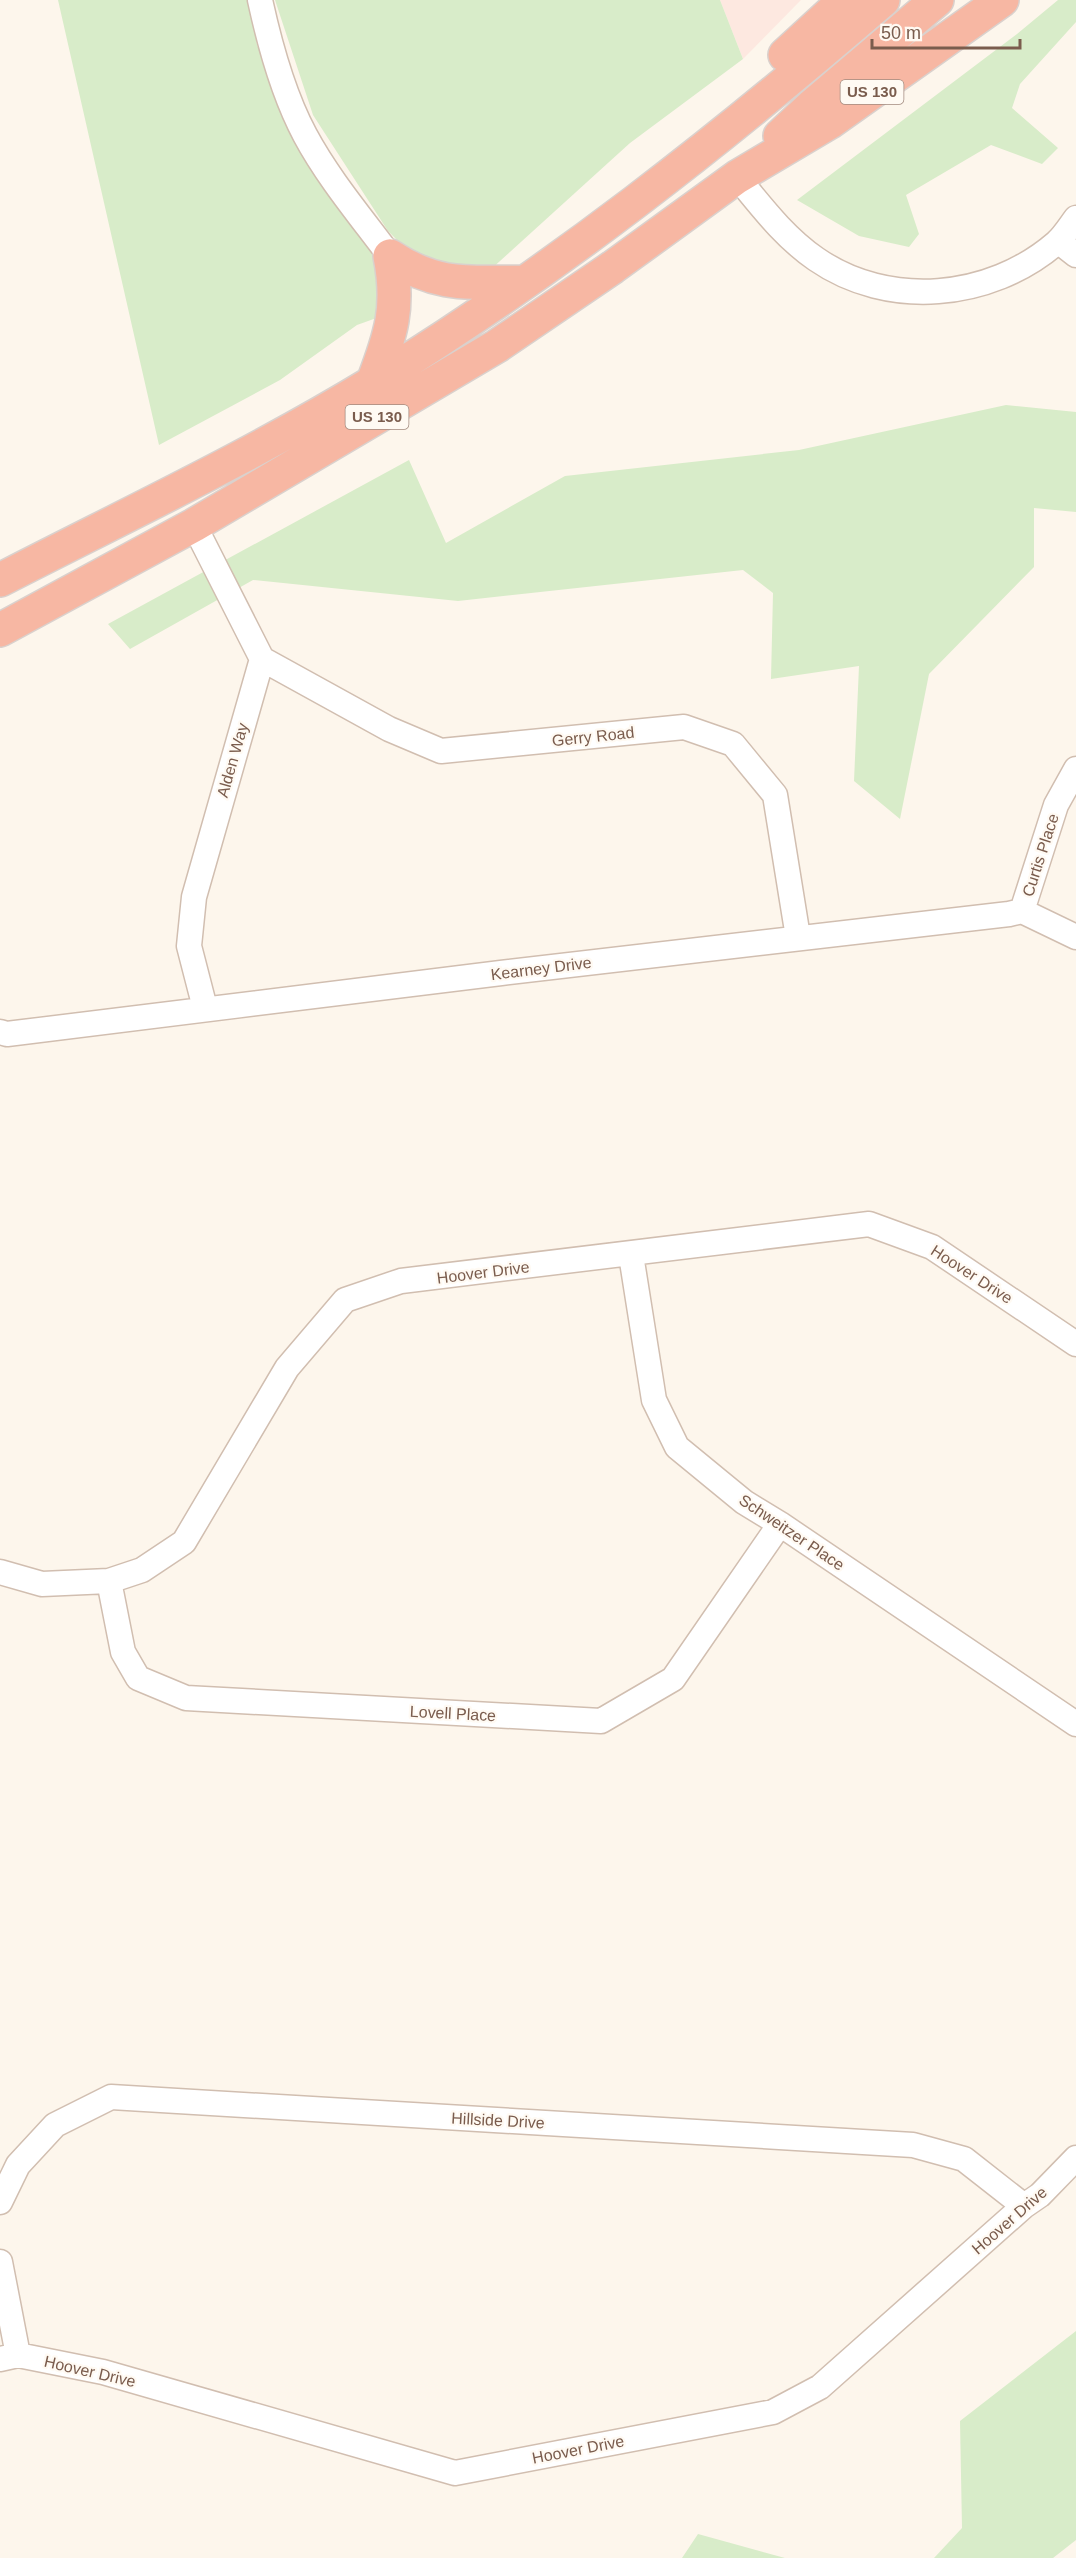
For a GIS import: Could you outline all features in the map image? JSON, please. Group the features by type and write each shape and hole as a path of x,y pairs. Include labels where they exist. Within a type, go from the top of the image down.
{"highway":[{"name":"US 130","path":"0,580 290,429 373,382 537,273 617,195 718,113 845,0"},
{"path":"390,256 419,274 448,282 537,273 734,123 883,0"},
{"path":"737,177 813,105 938,0"},
{"name":"US 130","path":"0,630 194,525 497,346 613,267 737,177 830,122 1002,0"},
{"path":"373,382 393,320 396,291 390,256"}],"street":[{"path":"260,0 278,71 305,135 390,256"},
{"path":"737,177 777,225 811,255 853,278 888,288 940,292 973,286 1014,271 1067,248 1076,218"},
{"path":"194,525 262,659"},
{"name":"Gerry Road","path":"262,659 389,729 441,751 684,727 733,744 775,795 798,937"},
{"name":"Alden Way","path":"205,1008 189,946 194,897 262,659"},
{"name":"Curtis Place","path":"1022,910 1056,804 1076,769"},
{"path":"1022,910 1076,937"},
{"name":"Kearney Drive","path":"0,1032 7,1034 798,937 1010,914 1022,910"},
{"name":"Hoover Drive","path":"0,1572 42,1584 109,1581 142,1570 184,1542 287,1368 345,1300 401,1281 631,1255 869,1224 932,1247 1076,1344"},
{"name":"Schweitzer Place","path":"631,1255 654,1400 677,1448 744,1502 1076,1724"},
{"name":"Lovell Place","path":"109,1581 123,1652 138,1678 186,1698 601,1721 673,1679 780,1524"},
{"name":"Hillside Drive","path":"0,2202 18,2165 55,2124 111,2097 913,2145 964,2159 1024,2206"},
{"name":"Hoover Drive","path":"9,2357 104,2372 455,2473 773,2412 820,2387 1024,2206 1040,2195 1076,2158"},
{"path":"0,2262 9,2357"}],"shaded area":[{"path":"720,0 801,0 743,59"}],"green space":[{"path":"58,0 250,0 257,45 299,145 367,245 384,277 382,316 357,325 280,380 159,445"},
{"path":"275,0 720,0 743,59 630,143 489,271 419,262 388,231 313,115"},
{"path":"1058,0 1076,0 1076,22 1020,84 1012,108 1058,148 1042,164 991,145 906,195 919,234 909,247 859,236 797,200 1017,34"},
{"path":"1006,405 1076,412 1076,512 1034,508 1034,567 929,674 900,819 854,781 859,666 771,679 773,593 743,570 458,601 253,580 130,649 108,624 409,460 446,543 565,476 799,450"},
{"path":"1076,2331 1076,2540 1053,2558 934,2558 962,2528 960,2421"},
{"path":"698,2534 785,2558 682,2558"}]}
